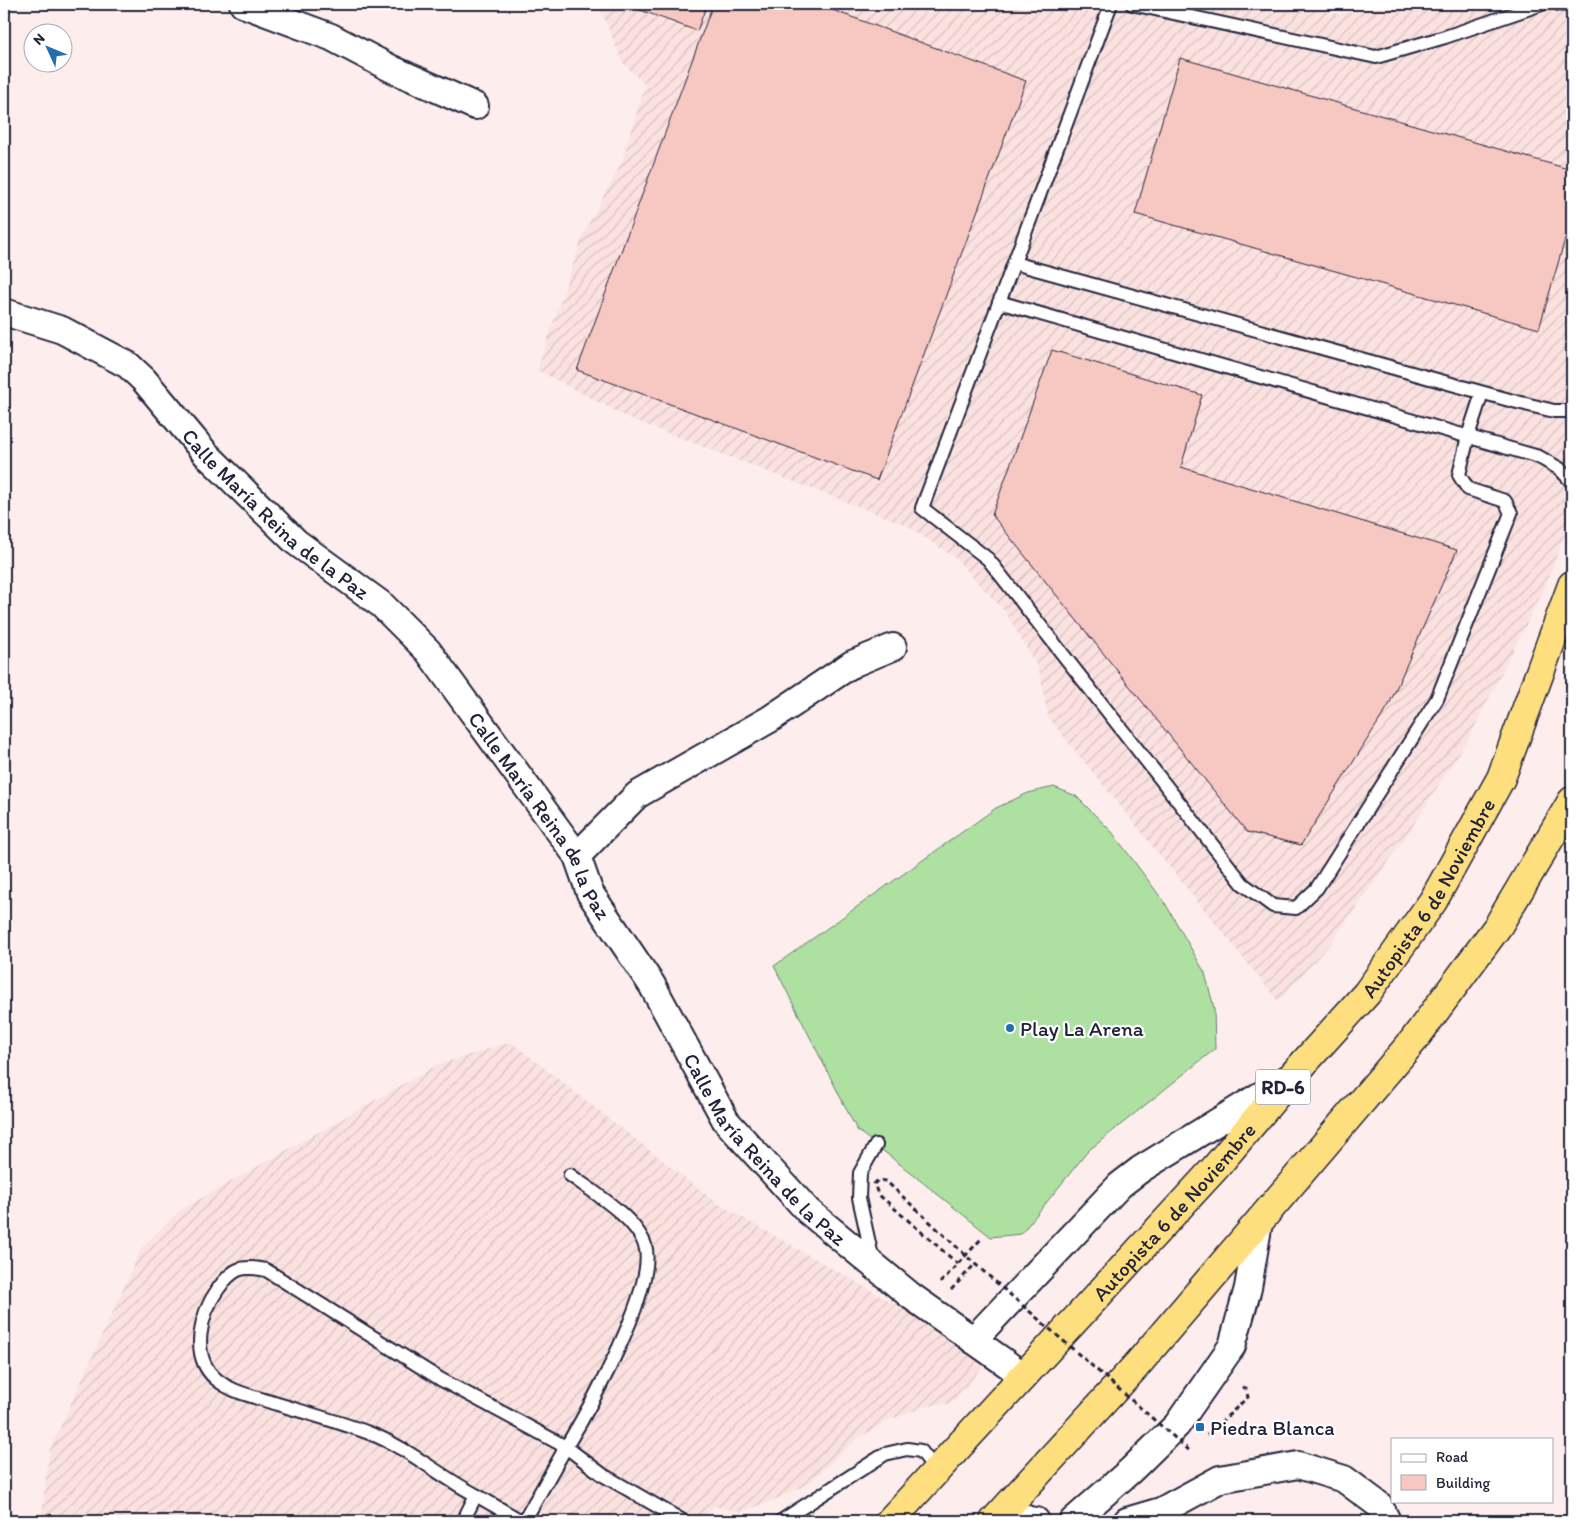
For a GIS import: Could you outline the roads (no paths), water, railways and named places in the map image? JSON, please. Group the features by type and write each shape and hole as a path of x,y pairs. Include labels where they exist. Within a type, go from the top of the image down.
{"highway":[{"name":"Autopista 6 de Noviembre","path":"890,1521 1215,1168 1294,1074 1368,993 1433,901 1501,778 1572,586"},
{"path":"1001,1514 1136,1366 1412,1041 1498,926 1572,801"}],"street":[{"path":"243,4 331,37 392,69 475,106"},
{"name":"Calle María Reina de la Paz","path":"4,312 62,330 128,365 144,380 206,454 296,542 382,605 428,651 577,856 590,893 652,985 726,1121 808,1211 910,1296 1024,1376"},
{"path":"577,856 637,795 770,719 852,664 893,647"},
{"path":"973,1340 1120,1185 1141,1169 1294,1074"},
{"path":"1074,1521 1131,1470 1177,1424 1232,1346 1248,1288 1259,1222"},
{"path":"1127,1521 1161,1511 1220,1480 1298,1464 1344,1479 1379,1505 1387,1521"},
{"path":"1001,1514 1036,1521"}],"lane":[{"path":"1111,4 922,508 988,559 1243,884 1273,906 1296,908 1317,888 1440,690 1512,512 1505,501 1468,489 1459,475 1468,436 1482,393"},
{"path":"1132,4 1376,57 1445,37 1542,4"},
{"path":"1559,4 1572,6"},
{"path":"1014,263 1482,393 1554,411 1572,411"},
{"path":"999,302 1539,457 1560,469 1572,482"},
{"path":"874,1266 859,1198 860,1173 876,1145"},
{"path":"570,1175 624,1216 644,1244 647,1262 643,1284 605,1379 566,1447 523,1521 451,1482 412,1453 384,1440 237,1392 215,1378 203,1362 199,1343 205,1312 217,1290 232,1272 247,1266 266,1270 440,1379 566,1447 603,1474 684,1521"},
{"path":"781,1521 886,1454 907,1449 921,1451 938,1471"},
{"path":"463,1521 476,1495"}],"place":[{"name":"Play La Arena","path":"1010,1028"},
{"name":"Piedra Blanca","path":"1200,1427"}]}
